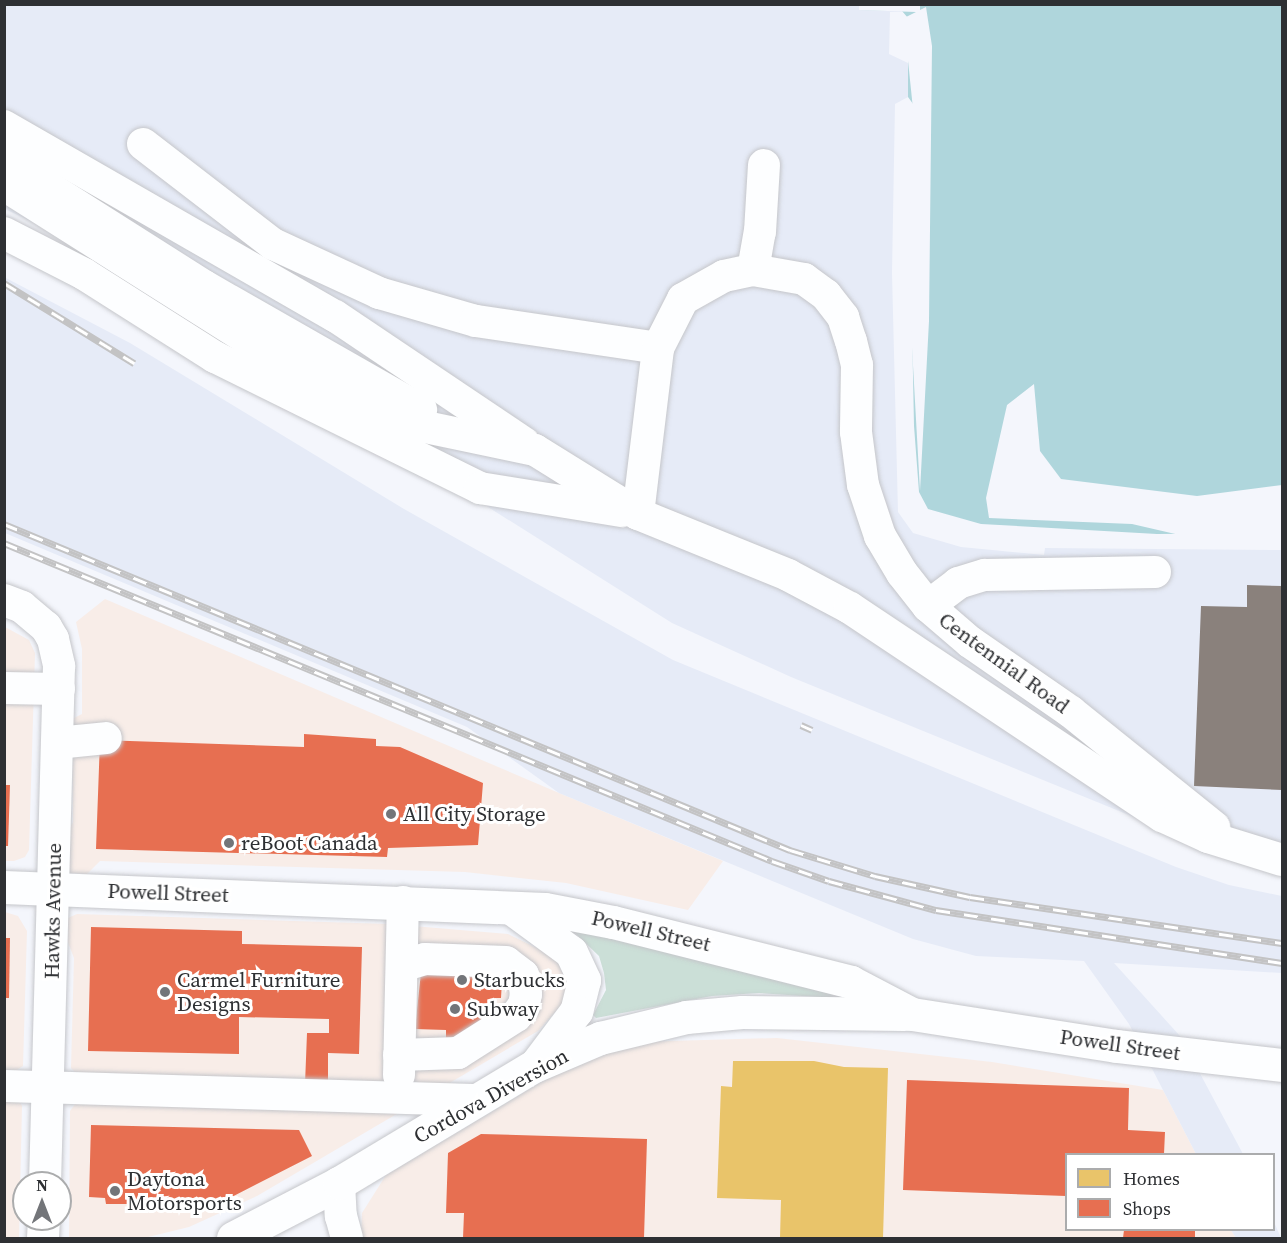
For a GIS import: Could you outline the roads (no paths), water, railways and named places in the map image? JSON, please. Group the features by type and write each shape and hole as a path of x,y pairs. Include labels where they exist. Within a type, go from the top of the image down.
{"main road":[{"name":"Powell Street","path":"4,888 508,906 582,915 851,982 912,1014 1272,1064"},
{"path":"508,906 572,952 584,980 576,1011 534,1066"},
{"name":"Cordova Diversion","path":"233,1239 339,1183 534,1066 600,1038 686,1017 742,1012 912,1014"}],"street":[{"path":"4,126 335,316 535,450 638,514 788,575 850,608 1162,816 1208,837 1282,859"},
{"path":"4,142 418,392 535,450"},
{"path":"143,144 273,244 379,293 476,321 658,348"},
{"path":"4,159 204,286 414,408 535,450"},
{"path":"753,270 760,232 764,165"},
{"path":"4,185 332,392 402,422 535,450"},
{"path":"4,233 84,274 215,357 480,488 638,514"},
{"name":"Centennial Road","path":"638,514 658,348 683,299 724,276 753,270 804,279 826,295 843,317 857,365 858,463 869,507 886,546 928,606 970,642 1071,712 1221,832 1282,859"},
{"path":"928,606 958,583 985,575 1155,572"},
{"name":"Hawks Avenue","path":"4,600 36,616 53,639 59,689 45,1171"},
{"path":"4,688 59,689"},
{"path":"57,743 106,738"},
{"path":"398,1097 403,902"},
{"path":"399,1055 458,1053 516,1016 524,1005 525,994 523,975 506,962 425,959 402,966"},
{"path":"4,1086 474,1100"},
{"path":"339,1183 341,1216 347,1239"}],"water":[{"path":"859,4 1282,5 1282,533 1157,534 981,524 928,509 919,492 914,426 911,276 916,108 908,97 908,63 914,25 902,11 859,10"}],"railway":[{"path":"4,283 134,363"},
{"path":"4,524 790,850 875,876 970,897 1282,943"},
{"path":"4,543 772,861 829,881 936,910 1282,963"},
{"path":"801,725 812,730"}],"place":[{"name":"All City Storage","path":"391,814"},
{"name":"reBoot Canada","path":"229,843"},
{"name":"Starbucks","path":"462,980"},
{"name":"Carmel Furniture Designs","path":"165,992"},
{"name":"Subway","path":"455,1009"},
{"name":"Daytona Motorsports","path":"115,1191"}]}
